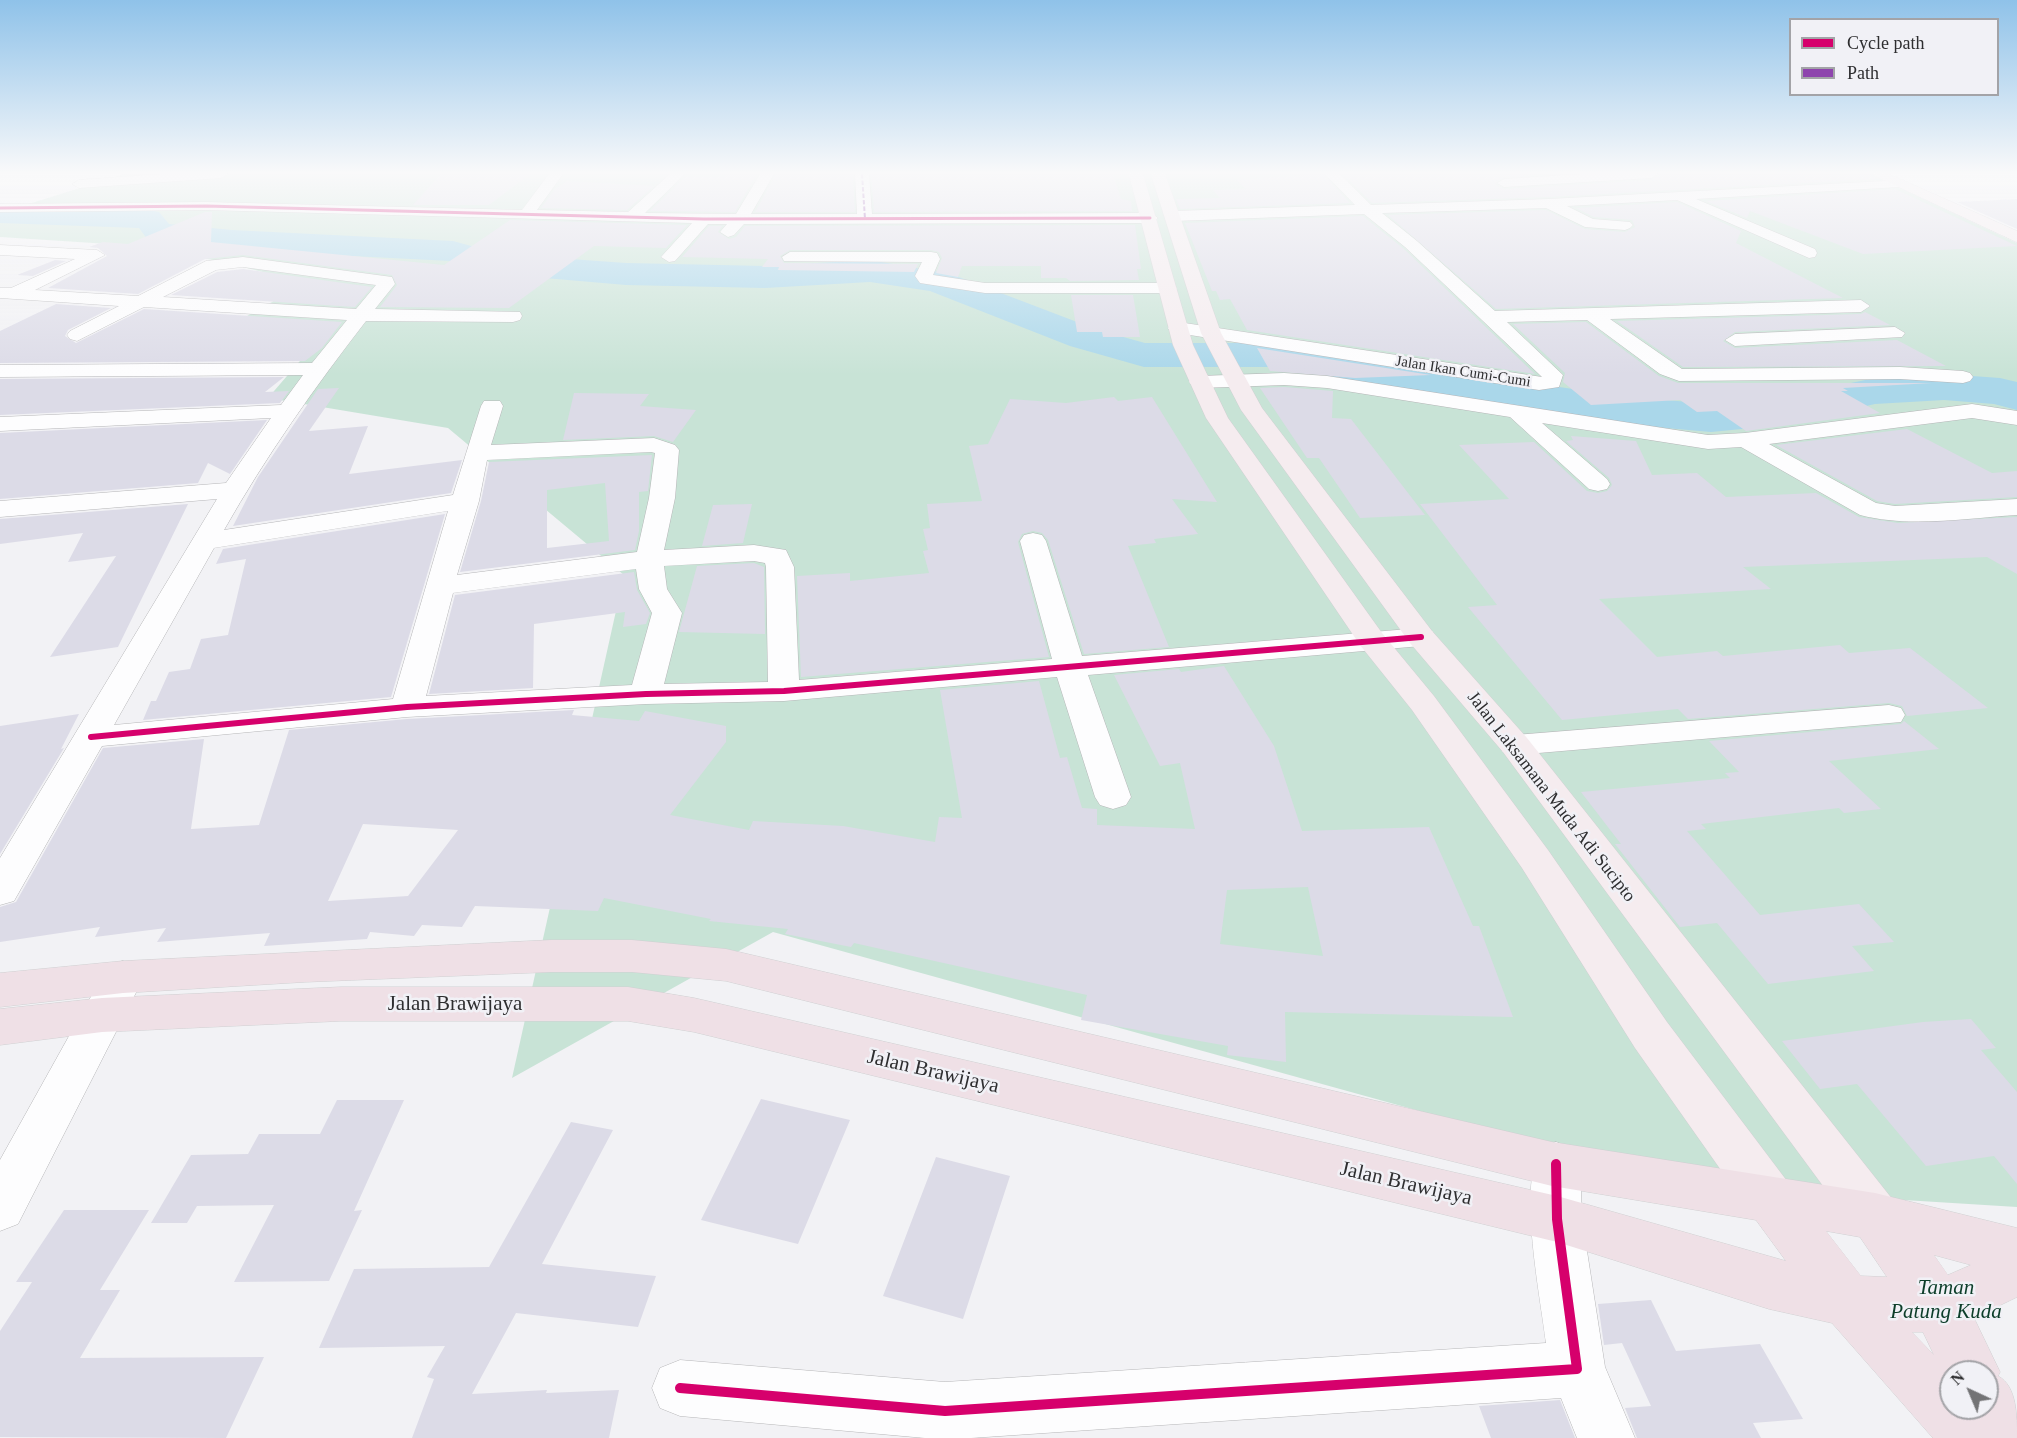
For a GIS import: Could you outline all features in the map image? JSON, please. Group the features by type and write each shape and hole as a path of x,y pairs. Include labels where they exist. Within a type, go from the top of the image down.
{"highway":[{"name":"Jalan Brawijaya","path":"0,1027 112,996 316,965 551,956 632,956 726,966 1556,1164 1875,1216 2017,1253"},
{"name":"Jalan Brawijaya","path":"0,990 341,1004 628,1004 719,1020 1557,1219 1769,1283 1847,1301 1939,1307"},
{"path":"1772,1201 1847,1301 1972,1438"},
{"path":"1875,1216 1939,1307 1966,1360"},
{"path":"1939,1307 2017,1270"},
{"path":"1998,1420 2007,1438"}],"main road":[{"path":"1156,241 1180,336 1217,418 1371,639 1449,740 1546,876 1651,1035 1772,1201"},
{"name":"Jalan Laksamana Muda Adi Sucipto","path":"1182,241 1213,338 1252,410 1421,637 1515,745 1875,1216"}],"street":[{"path":"669,257 684,241"},
{"path":"821,256 830,241"},
{"path":"903,256 907,241"},
{"name":"Jalan Ikan Cumi-Cumi","path":"1180,336 1213,338 1539,384 1552,383 1553,375 1407,241"},
{"path":"1785,241 1809,253"},
{"path":"0,250 97,255 4,295"},
{"path":"790,257 932,257 924,276 926,279 969,287 1168,288"},
{"path":"0,891 206,541 233,490 318,369 386,284 386,281 243,262 212,265 77,334"},
{"path":"4,295 360,315 513,316"},
{"path":"1489,317 1861,306"},
{"path":"1692,312 1787,375"},
{"path":"1591,314 1678,375 1900,373 1963,377"},
{"path":"1735,340 1895,333"},
{"path":"0,371 318,369"},
{"path":"1199,380 1234,376 1327,382 1686,439 1745,440 1972,411 2017,418"},
{"path":"407,707 492,406"},
{"path":"0,424 288,411"},
{"path":"1516,411 1598,484"},
{"path":"0,448 36,423"},
{"path":"1745,440 1869,510 1895,514 2017,507"},
{"path":"477,453 654,445 668,450 669,456 650,559 653,589 667,613 646,694"},
{"path":"0,509 233,490"},
{"path":"206,541 466,501"},
{"path":"1034,541 1069,666 1113,797"},
{"path":"441,586 650,559 754,553 776,556 780,567 784,691"},
{"path":"91,737 407,707 646,694 784,691 1371,639 1421,637"},
{"path":"1515,745 1889,715"},
{"path":"0,1208 112,996"},
{"path":"1556,1164 1557,1219 1577,1369 1606,1438"},
{"path":"680,1388 945,1425 1577,1369"}],"green space":[{"path":"64,241 2013,241 2017,243 2017,1207 1694,1187 773,932 512,1078 624,575 448,428 268,398 318,340 238,321 306,283 223,262 140,246"}],"building":[{"path":"135,241 211,241 444,265 479,241 672,241 666,248 594,246 509,308 380,307 397,285 392,275 243,255 205,259 138,294 48,288 107,256 98,248 89,247 103,242 128,244"},
{"path":"696,241 1137,241 1141,269 1137,269 1139,280 1070,281 1066,278 1041,278 1041,266 962,266 958,277 936,273 942,258 939,252 931,250 790,250 780,256 784,263 918,264 914,272 778,270 779,267 762,267 768,259 682,257"},
{"path":"1192,241 1394,241 1535,374 1247,330 1230,299 1220,300 1216,291 1212,291"},
{"path":"1418,241 1737,241 1736,243 1843,298 1496,309"},
{"path":"1829,241 2007,241 2017,246 1863,254"},
{"path":"55,260 66,261 33,276 17,275"},
{"path":"243,269 372,287 355,307 171,295 217,272"},
{"path":"1071,295 1133,295 1140,337 1103,337 1102,332 1077,332"},
{"path":"56,304 111,308 68,330 65,336 76,343 144,309 342,322 322,348 305,361 0,363 0,331"},
{"path":"1865,312 1890,325 1735,332 1723,341 1735,348 1897,340 1946,366 1683,367 1617,321 1861,314"},
{"path":"1586,322 1659,376 1678,383 1932,383 1843,388 1848,391 1841,391 1880,413 1746,431 1717,411 1697,412 1680,400 1591,405 1563,382 1565,373 1513,324"},
{"path":"1257,348 1431,375 1355,378 1270,371"},
{"path":"284,377 265,392 289,391 280,403 0,415 0,379"},
{"path":"1284,387 1333,391 1332,418 1351,419 1425,515 1360,518 1319,458 1307,458 1260,388"},
{"path":"339,388 309,431 368,426 349,474 462,460 451,493 233,526 258,477 318,389"},
{"path":"574,393 649,394 640,406 696,410 673,442 654,436 563,440"},
{"path":"1114,397 1118,401 1152,397 1217,502 1172,499 1198,534 1154,539 1156,543 1128,546 1169,647 1084,654 1048,540 1042,533 1033,531 1022,534 1018,542 1049,657 801,677 797,576 850,573 850,581 929,573 923,551 928,550 923,529 930,528 927,504 982,501 969,446 988,444 1010,399 1066,403"},
{"path":"267,420 230,474 208,463 198,483 0,499 0,433"},
{"path":"1907,429 1992,473 2017,471 2017,497 1895,504 1877,501 1776,445"},
{"path":"1571,436 1636,441 1652,475 1697,473 1726,497 1816,493 1859,517 1898,523 2017,517 2017,574 1987,557 1743,567 1771,589 1599,599 1657,657 1717,651 1723,656 1840,645 1849,653 1910,648 1988,708 1907,716 1902,706 1889,703 1688,719 1678,709 1562,720 1468,607 1497,605 1420,504 1509,499 1459,445 1534,442 1587,491 1598,493 1607,491 1612,485 1609,478 1566,441 1573,440"},
{"path":"652,455 648,491 639,492 639,531 635,550 460,572 481,501 489,462","holes":["605,483 609,541 547,548 547,490"]},
{"path":"188,504 118,647 50,657 116,556 68,562 83,533 0,544 0,519"},
{"path":"752,504 743,543 702,546 713,505"},
{"path":"445,514 391,697 143,720 151,701 156,701 169,672 190,669 201,639 228,635 246,559 216,564 223,549"},
{"path":"754,563 764,567 765,634 679,632 697,566"},
{"path":"634,572 637,590 650,613 646,624 623,627 625,612 534,624 533,688 429,694 455,595"},
{"path":"1224,666 1274,746 1302,831 1429,827 1473,926 1479,926 1513,1017 1285,1012 1286,1062 1227,1055 1228,1046 1081,1020 1087,995 854,943 851,947 785,934 788,929 709,921 711,919 604,898 598,911 475,906 462,927 422,925 414,936 370,932 367,939 264,946 270,933 157,942 166,928 95,937 100,927 0,942 0,907 16,902 103,748 204,739 191,829 259,825 289,730 407,719 574,710 572,715 639,721 645,711 726,726 726,742 670,815 749,830 753,821 843,826 935,842 939,817 962,818 940,690 1039,681 1060,758 1067,757 1082,808 1097,809 1097,825 1195,829 1180,763 1160,766 1114,675 1179,669 1181,672","holes":["363,824 458,830 408,896 328,901","1308,887 1323,956 1220,944 1227,890"]},
{"path":"79,714 61,749 64,748 0,854 0,726"},
{"path":"1904,721 1939,749 1829,761 1881,809 1844,813 1839,808 1701,824 1706,829 1687,831 1760,915 1859,904 1894,942 1852,946 1874,971 1768,984 1717,923 1680,927 1615,844 1621,844 1581,792 1730,778 1725,773 1739,772 1709,741 1901,724"},
{"path":"1971,1019 1996,1048 1981,1050 2017,1092 2017,1184 1994,1156 1926,1166 1857,1084 1820,1089 1782,1041 1923,1022"},
{"path":"761,1099 850,1120 798,1244 701,1220"},
{"path":"337,1100 404,1100 354,1211 362,1210 329,1281 234,1282 274,1205 197,1206 187,1223 151,1223 191,1155 248,1154 259,1134 320,1134"},
{"path":"571,1122 613,1130 542,1264 656,1276 638,1327 516,1313 472,1394 547,1390 546,1393 619,1390 609,1438 412,1438 434,1379 427,1377 445,1346 319,1348 354,1269 489,1267"},
{"path":"936,1157 1010,1176 963,1319 883,1296"},
{"path":"64,1210 149,1210 100,1290 120,1290 80,1358 264,1357 226,1438 0,1437 0,1331 32,1282 16,1282"},
{"path":"1651,1300 1676,1351 1760,1344 1803,1419 1753,1423 1761,1438 1637,1438 1625,1408 1651,1406 1622,1343 1604,1345 1598,1304"},
{"path":"1560,1400 1575,1438 1491,1438 1479,1406"}],"waterway":[{"path":"254,241 453,251 498,264 626,274 765,277 870,271 938,282 1084,338 1144,355 1283,355 1415,379 1621,410 1711,418 1783,411 1875,391 1944,387 2000,391 2017,397"}],"cycle path":[{"path":"91,737 407,707 646,694 784,691 1421,637"},
{"path":"680,1388 945,1411 1577,1369 1557,1219 1556,1164"}],"park label":[{"name":"Taman Patung Kuda","path":"1946,1300"}]}
